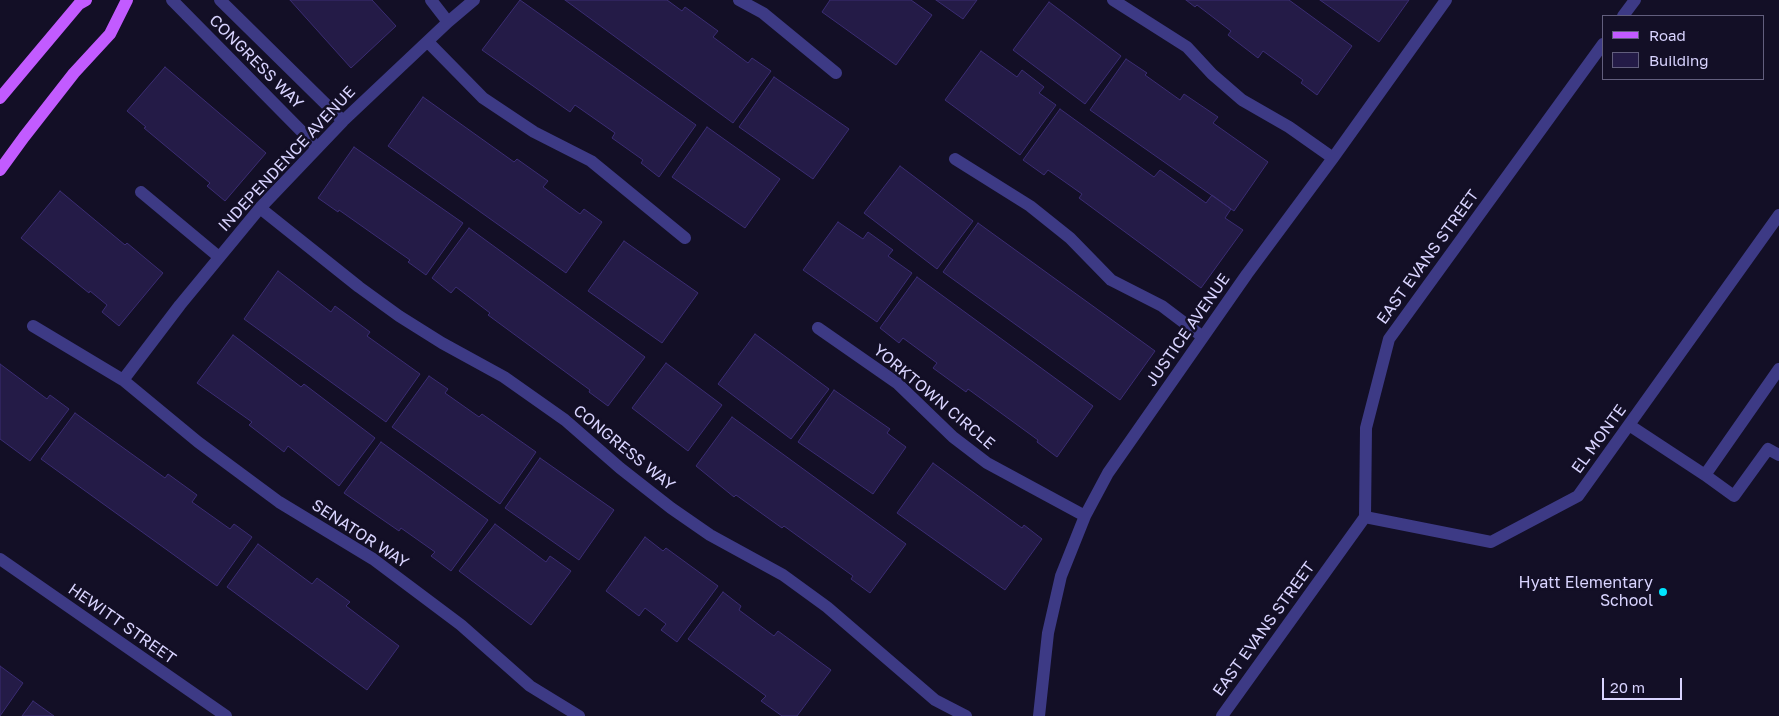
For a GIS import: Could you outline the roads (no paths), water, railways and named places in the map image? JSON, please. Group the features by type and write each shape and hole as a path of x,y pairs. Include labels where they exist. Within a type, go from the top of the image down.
{"main road":[{"path":"0,98 79,4 86,0"},
{"path":"0,170 69,80 110,34 127,0"}],"street":[{"name":"CONGRESS WAY","path":"172,0 317,147"},
{"name":"CONGRESS WAY","path":"220,0 343,121"},
{"path":"430,0 448,22"},
{"name":"INDEPENDENCE AVENUE","path":"123,380 219,257 260,208 343,121 474,0"},
{"path":"739,0 763,13 836,74"},
{"path":"1113,0 1187,47 1212,74 1242,100 1289,127 1333,158"},
{"name":"JUSTICE AVENUE","path":"1039,716 1048,633 1061,576 1085,516 1108,473 1247,274 1446,0"},
{"path":"1624,15 1635,0"},
{"path":"428,42 483,98 534,132 591,161 685,238"},
{"name":"EAST EVANS STREET","path":"1222,716 1364,517 1366,428 1389,339 1602,45"},
{"path":"955,158 1030,206 1070,238 1110,280 1162,306 1203,337"},
{"path":"141,192 219,257"},
{"name":"CONGRESS WAY","path":"260,208 359,287 400,316 442,344 504,377 565,420 620,468 710,536 783,575 827,607 935,700 966,716"},
{"name":"EL MONTE","path":"1364,517 1491,542 1578,496 1779,215"},
{"name":"SENATOR WAY","path":"34,326 123,380 198,442 271,497 373,559 461,625 530,686 578,716"},
{"name":"YORKTOWN CIRCLE","path":"818,328 897,382 953,437 987,463 1085,516"},
{"path":"1704,475 1779,369"},
{"path":"1629,425 1734,496 1773,452"},
{"name":"HEWITT STREET","path":"0,559 226,716"}],"place":[{"name":"Hyatt Elementary School","path":"1663,592"}]}
